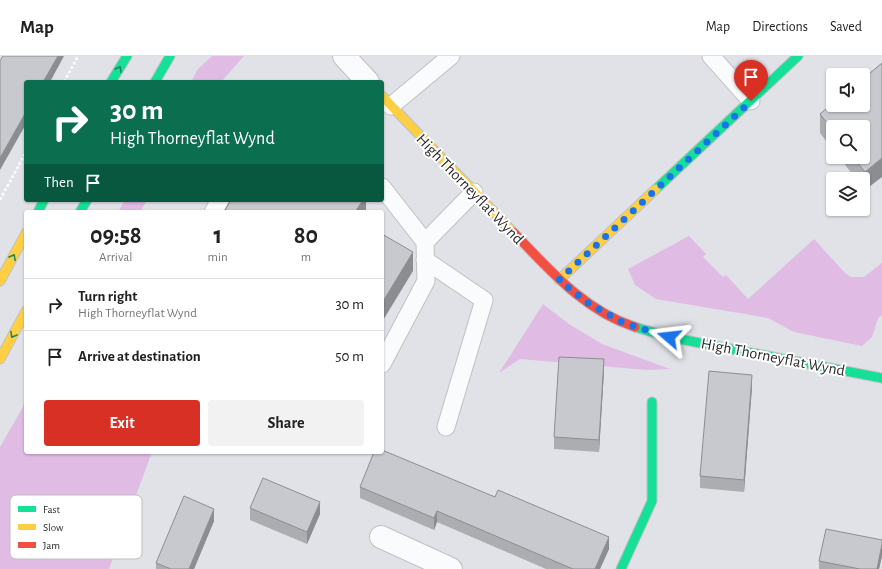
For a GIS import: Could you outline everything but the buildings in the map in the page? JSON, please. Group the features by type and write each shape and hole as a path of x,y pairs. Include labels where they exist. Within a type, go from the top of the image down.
{"street":[{"path":"112,80 127,56"},
{"path":"155,80 170,56"},
{"path":"344,56 366,80"},
{"path":"559,280 798,56"},
{"name":"High Thorneyflat Wynd","path":"387,101 559,280 588,303 624,323 669,337 882,378"},
{"path":"0,281 24,237"},
{"path":"0,359 24,315"},
{"path":"621,569 652,501 652,402"},
{"path":"381,537 451,569"}],"lane":[{"path":"387,101 451,56"},
{"path":"711,56 751,101"},
{"path":"384,190 424,242 426,281 384,360"},
{"path":"424,242 474,192"},
{"path":"425,260 484,300 446,427"}],"path":[{"path":"65,80 78,56"},
{"path":"0,200 24,156"}],"shaded area":[{"path":"212,56 244,56 223,80 192,80 198,69"},
{"path":"124,202 146,202 141,210 119,210"},
{"path":"689,236 706,254 703,257 723,277 726,275 748,299 814,239 845,273 851,277 864,277 882,263 882,315 878,318 872,337 862,346 794,332 768,318 656,299 635,285 628,269"},
{"path":"543,304 569,324 602,344 670,369 647,370 520,359 499,373"},
{"path":"24,402 24,454 151,454 136,495 10,495 10,559 113,559 109,569 0,569 0,447 23,407"}],"traffic: fast":[{"path":"112,80 127,56"},
{"path":"156,80 170,56"},
{"path":"656,189 798,56"},
{"path":"39,210 43,202"},
{"path":"81,210 86,202"},
{"path":"635,327 669,337 882,378"},
{"path":"621,569 652,501 652,402"}],"traffic: slow":[{"path":"384,98 513,232"},
{"path":"559,280 656,189"},
{"path":"0,281 24,237"},
{"path":"0,359 24,315"}],"traffic: jam":[{"path":"513,232 554,274 583,300 599,311 635,327"}],"route":[{"path":"669,337 624,323 588,303 559,280 751,101"}]}
